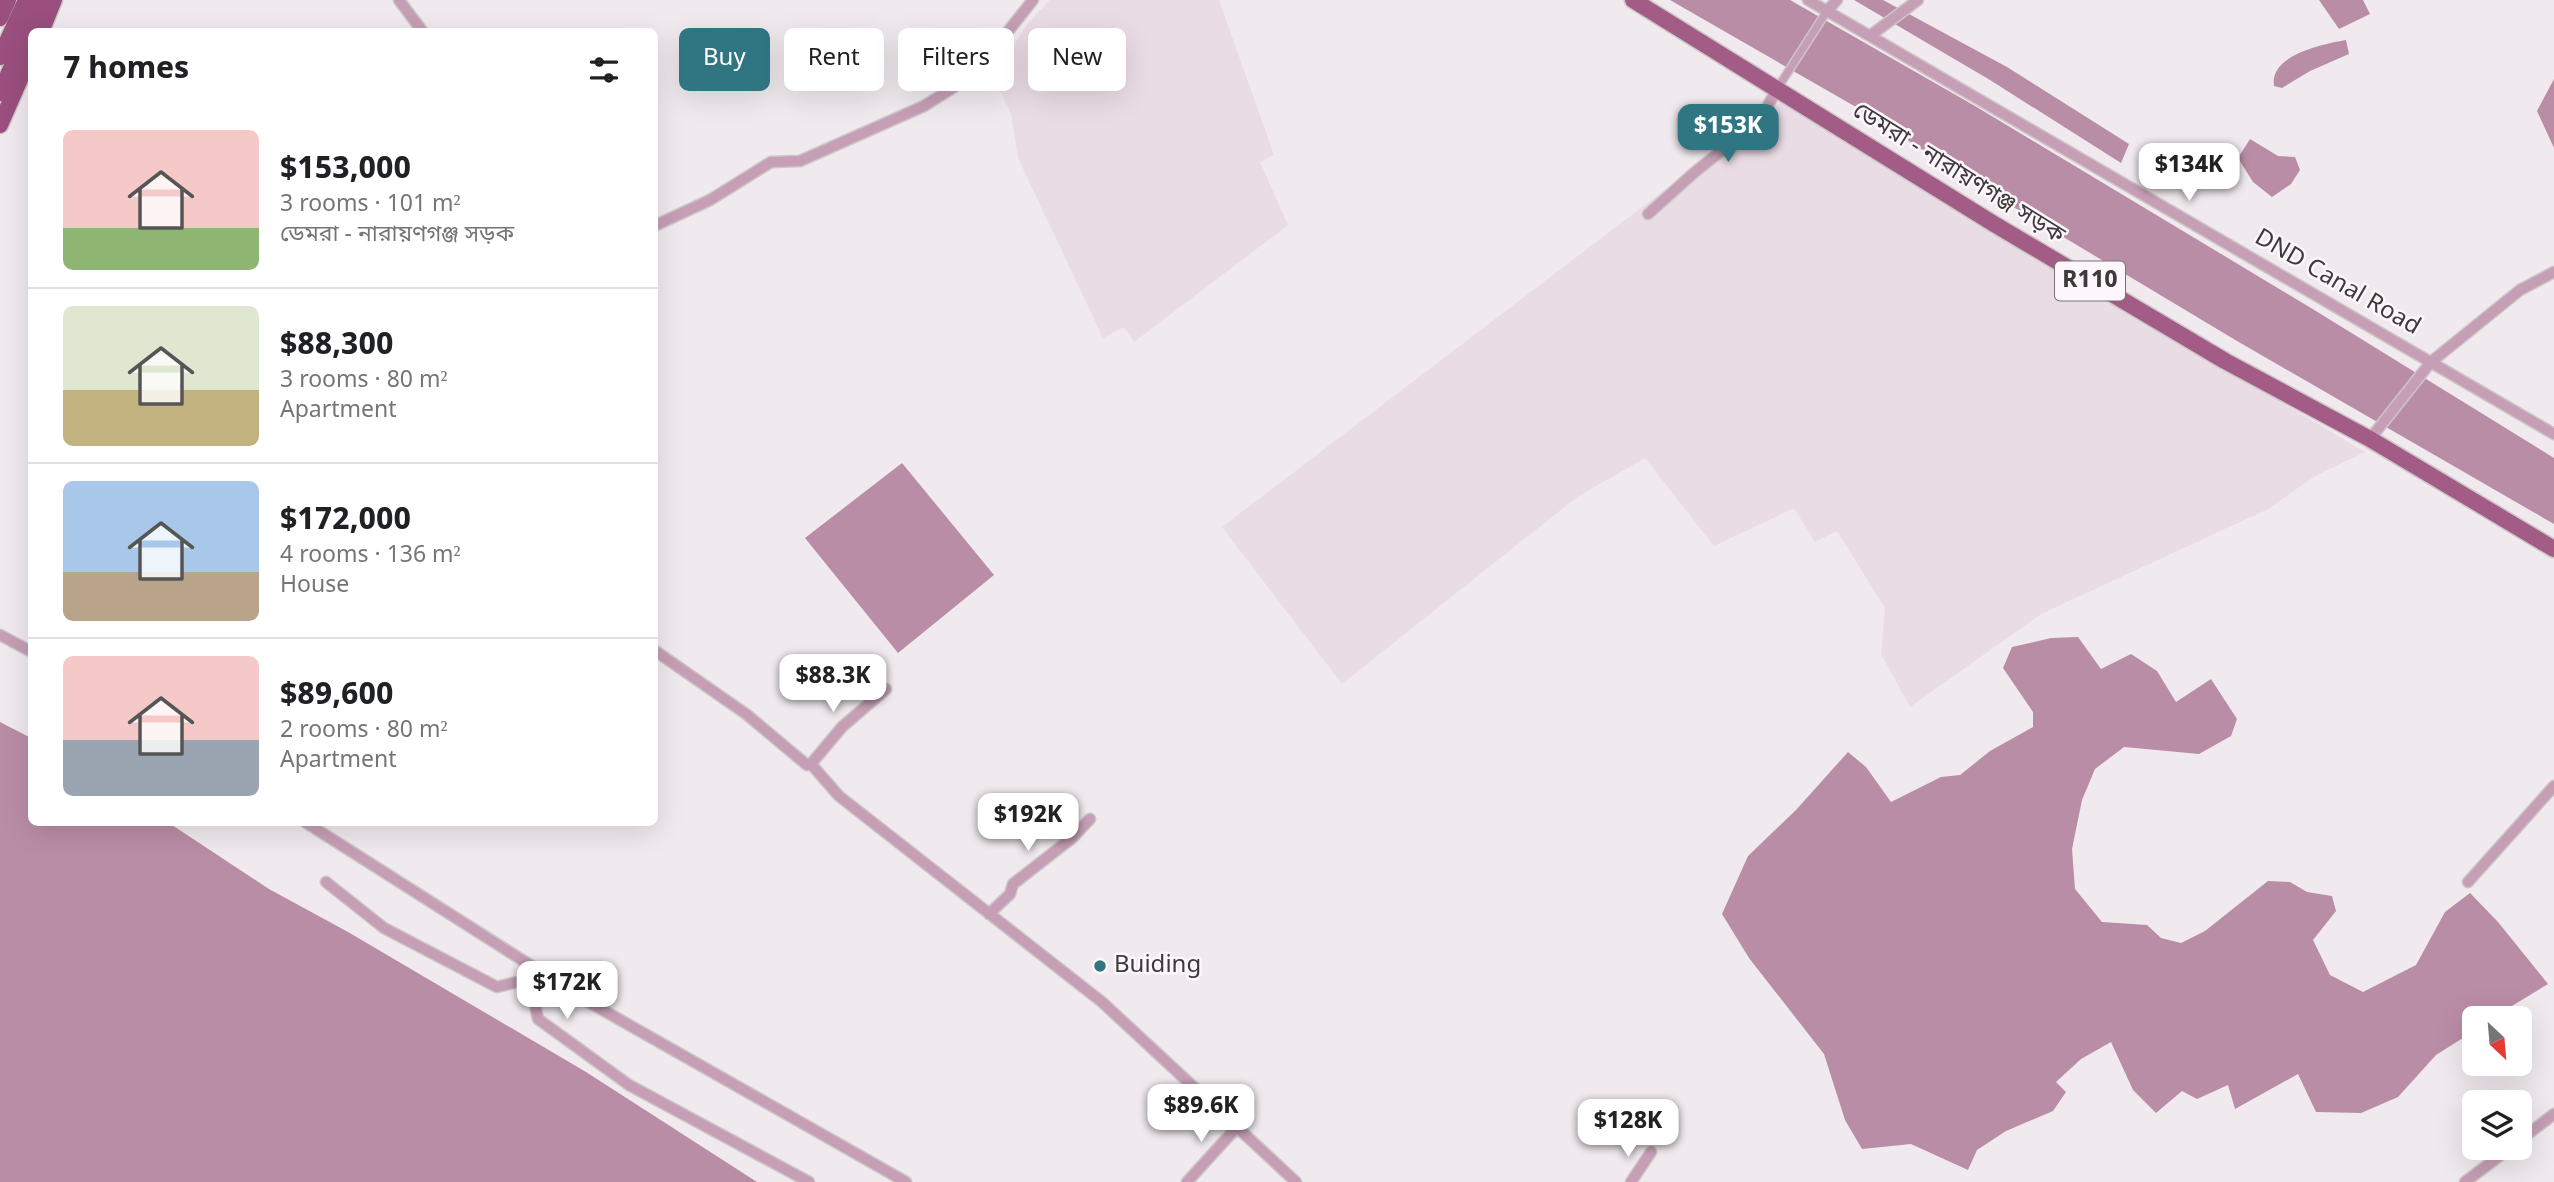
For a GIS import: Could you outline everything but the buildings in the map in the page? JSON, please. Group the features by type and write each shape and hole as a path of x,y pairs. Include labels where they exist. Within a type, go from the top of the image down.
{"highway":[{"path":"0,18 8,0"},
{"path":"0,57 26,0"},
{"path":"29,28 41,0"},
{"path":"43,28 54,0"},
{"path":"0,93 28,29"},
{"path":"0,125 28,61"}],"main road":[{"name":"ডেমরা - নারায়ণগঞ্জ সড়ক","path":"1633,0 1994,224 2190,341 2370,439 2554,550"}],"street":[{"path":"399,0 420,28"},
{"path":"658,224 710,200 771,162 800,160 924,106 973,75 1033,0"},
{"name":"DND Canal Road","path":"1808,0 2554,434"},
{"path":"1648,214 1760,120 1827,11 1837,0"},
{"path":"1871,35 1916,1"},
{"path":"2370,439 2431,362 2520,290 2554,272"},
{"path":"0,635 28,650"},
{"path":"658,653 746,714 807,765 811,764 839,796 1102,1002 1296,1182"},
{"path":"811,764 842,726 886,689"},
{"path":"2468,882 2554,786"},
{"path":"989,914 1010,894 1013,884 1072,838 1090,819"},
{"path":"311,826 585,1000 906,1182"},
{"path":"326,882 384,928 497,987 521,981 531,990 538,1019 629,1084 809,1182"},
{"path":"2532,1131 2554,1114"},
{"path":"1187,1182 1238,1126"},
{"path":"1631,1182 1651,1152"},
{"path":"2465,1182 2494,1160"}],"shaded area":[{"path":"1050,0 1219,0 1274,155 1260,162 1288,225 1134,342 1124,327 1103,338 1018,158 1011,114 1000,91 1014,91 1014,45 1027,24"},
{"path":"1670,0 1790,0 1975,106 2554,458 2554,524 2237,341 1995,196 1856,107"},
{"path":"1854,0 1883,0 2007,67 2129,144 2121,163 1990,80"},
{"path":"2319,0 2363,0 2370,14 2339,29"},
{"path":"2346,40 2349,54 2310,71 2282,88 2274,86 2275,75 2280,66 2289,59 2312,48"},
{"path":"2554,79 2554,148 2537,111"},
{"path":"1784,99 1949,203 2365,452 2315,476 2268,509 2041,614 1910,707 1881,654 1885,608 1837,531 1815,542 1794,508 1714,546 1645,458 1577,497 1342,684 1222,527"},
{"path":"2250,139 2278,156 2295,157 2300,170 2291,184 2272,197 2253,182 2238,158"},
{"path":"902,463 994,575 898,653 805,538"},
{"path":"2078,637 2101,669 2131,654 2157,671 2176,702 2211,679 2237,719 2231,736 2199,754 2124,747 2095,769 2082,800 2072,849 2075,889 2102,922 2147,925 2161,938 2181,943 2205,931 2268,881 2290,882 2307,892 2332,896 2336,911 2313,940 2330,975 2363,992 2416,965 2445,912 2470,893 2498,922 2548,984 2512,1006 2462,1006 2462,1039 2436,1055 2398,1097 2361,1113 2316,1112 2298,1074 2235,1109 2228,1085 2197,1099 2182,1091 2156,1113 2133,1090 2111,1042 2081,1059 2056,1082 2066,1092 2053,1111 2006,1131 1977,1150 1968,1170 1911,1144 1862,1149 1845,1120 1824,1054 1749,958 1722,914 1748,856 1796,810 1848,752 1866,767 1891,802 1941,777 1960,775 1990,751 2033,727 2033,712 2003,668 2012,647 2051,638"},
{"path":"0,722 28,736 28,826 174,826 269,889 348,932 586,1072 757,1182 0,1182"}],"place":[{"name":"Buiding","path":"1100,966"}]}
